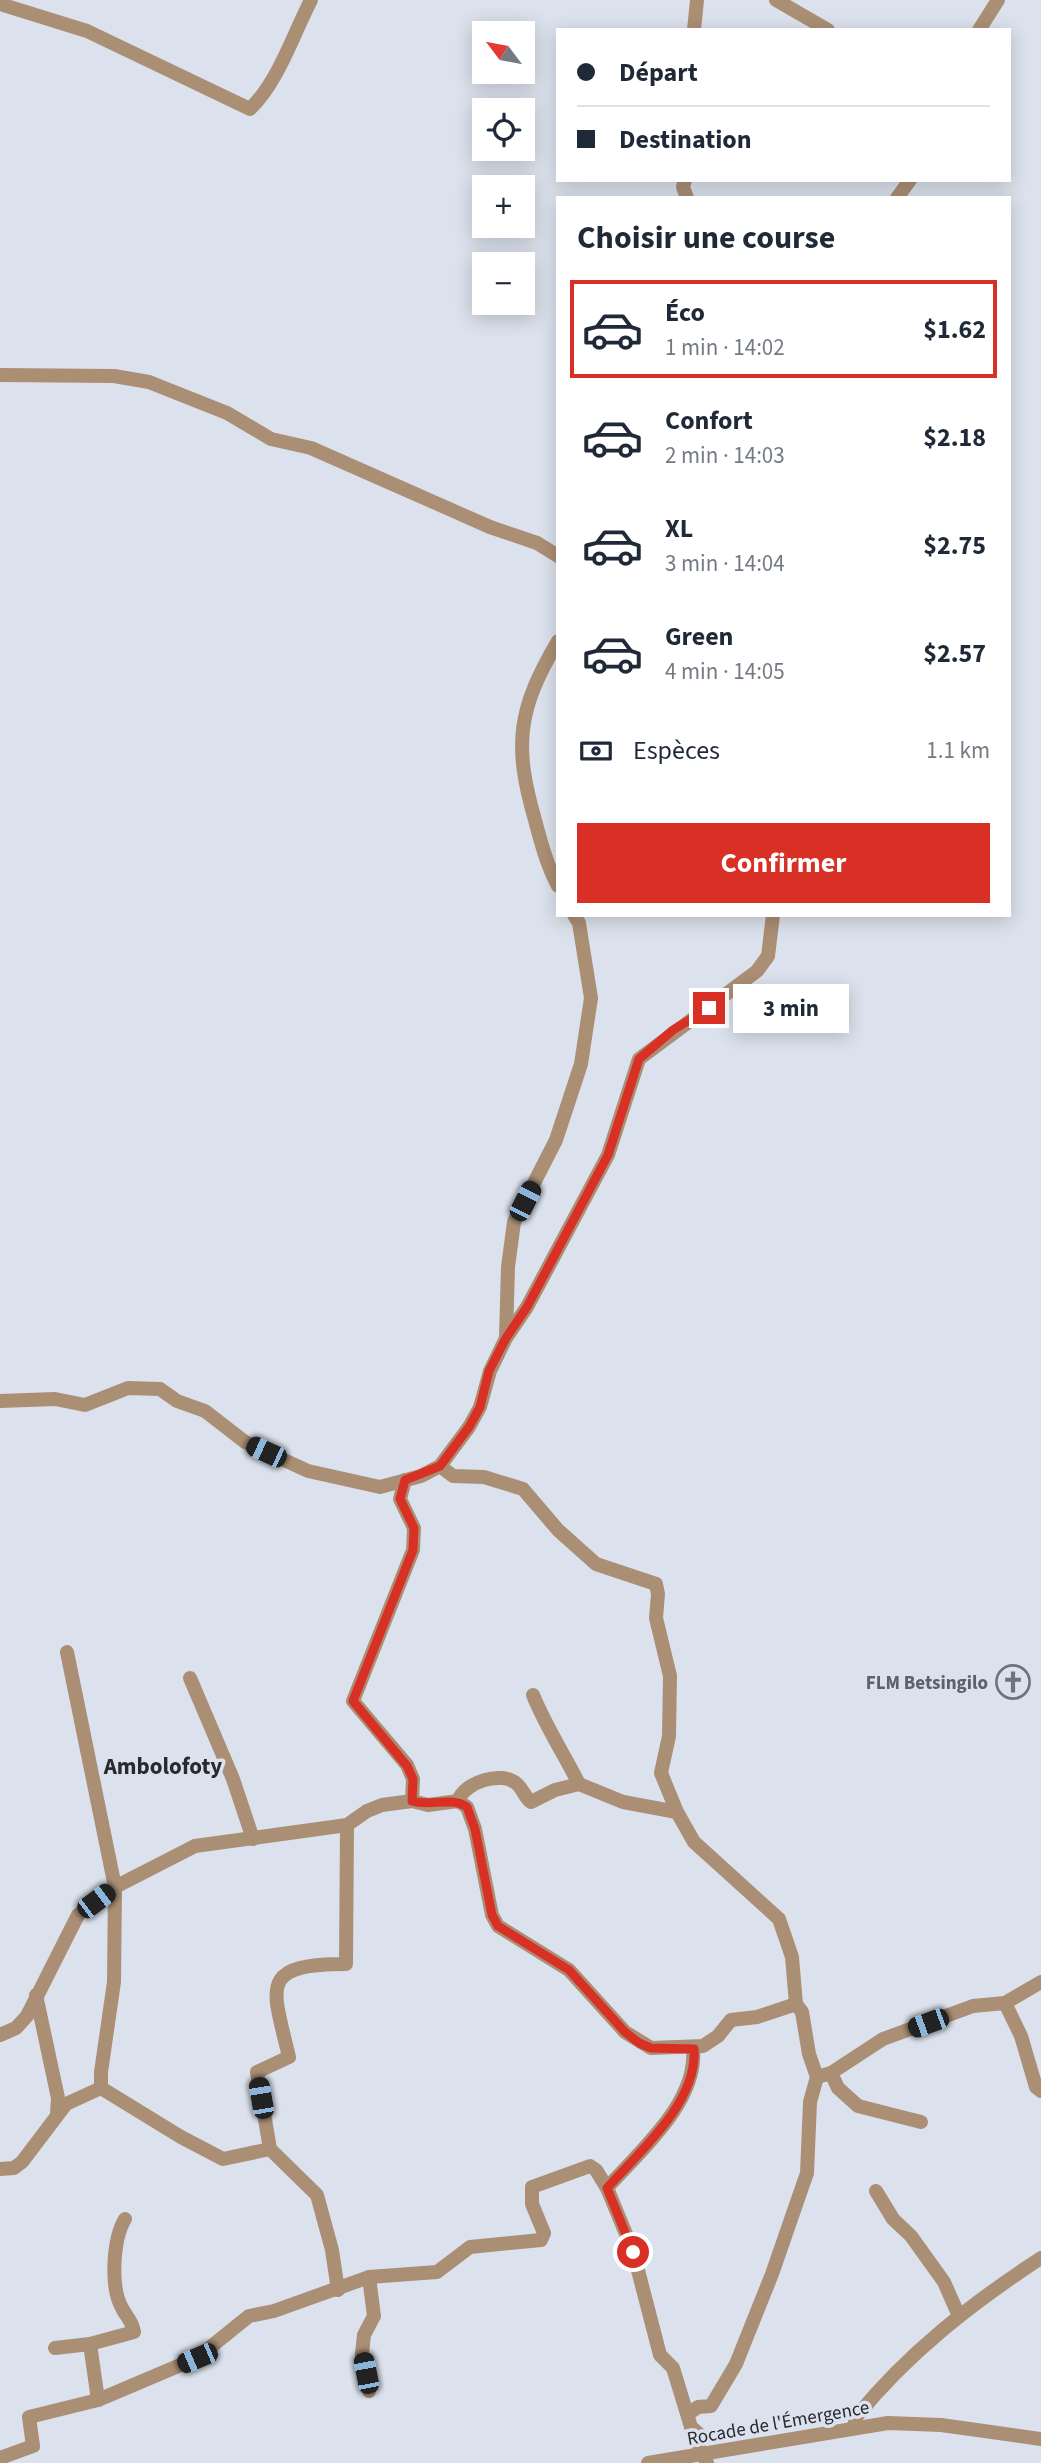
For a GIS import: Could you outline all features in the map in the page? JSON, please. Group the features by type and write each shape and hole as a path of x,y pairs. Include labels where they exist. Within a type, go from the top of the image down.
{"street":[{"path":"0,4 87,31 250,109 259,100 274,75 310,0"},
{"path":"694,28 697,0"},
{"path":"776,0 825,28"},
{"path":"980,28 998,0"},
{"path":"0,375 114,376 149,382 227,413 271,439 311,448 490,527 537,543 556,555"},
{"path":"556,645 530,691 521,748 523,777 549,869 556,882"},
{"path":"506,1338 508,1267 514,1222 556,1140 581,1064 591,998 579,923 575,917"},
{"path":"0,1401 55,1399 85,1405 128,1388 160,1389 177,1401 205,1410 245,1442 308,1471 380,1487 440,1466 480,1407 489,1371 506,1338 527,1307 608,1155 639,1059 757,971 768,956 773,917"},
{"path":"440,1466 453,1476 484,1477 523,1489 558,1530 596,1564 656,1584 656,1618 670,1676 669,1735 661,1773 677,1812 695,1842 713,1862 779,1919 792,1957 796,2004 802,2012 809,2054 817,2077 810,2102 807,2173 772,2274 736,2364 711,2406 698,2407 688,2414"},
{"path":"405,1480 400,1499 414,1528 413,1550 353,1701 407,1766 413,1779 412,1801"},
{"path":"67,1652 115,1887 114,1982 101,2088"},
{"path":"190,1678 233,1779 253,1839"},
{"path":"533,1695 547,1728 565,1755 579,1784"},
{"path":"458,1801 461,1792 477,1782 514,1782 531,1802 555,1790 579,1784 623,1802 677,1812"},
{"path":"0,2035 16,2028 27,2016 78,1915 115,1887 195,1846 346,1825 382,1805 412,1801 428,1805 458,1801 467,1807 475,1829 492,1915 498,1926 569,1970 625,2032 639,2043 651,2048 694,2049 718,2036 731,2020 757,2017 796,2004"},
{"path":"338,2290 332,2250 317,2195 270,2149 257,2072 289,2057 274,1993 286,1973 310,1964 346,1964 346,1825"},
{"path":"817,2077 831,2073 883,2039 973,2006 1005,2003 1041,1982"},
{"path":"36,1995 58,2098 57,2114"},
{"path":"1005,2003 1021,2036 1036,2087 1041,2091"},
{"path":"607,2188 679,2104 692,2075 694,2049"},
{"path":"831,2073 838,2088 859,2106 920,2122"},
{"path":"101,2088 181,2137 223,2159 270,2149"},
{"path":"0,2169 14,2168 22,2162 66,2104 101,2088"},
{"path":"0,2458 33,2446 29,2417 98,2400 197,2358 249,2316 274,2311 369,2277 437,2272 470,2247 541,2240 544,2232 532,2204 532,2187 590,2166 597,2170 607,2188 633,2252 660,2355 673,2368 691,2427 699,2434 705,2458"},
{"path":"876,2191 893,2219 911,2236 944,2282 959,2316"},
{"path":"55,2348 90,2344 134,2332 132,2319 122,2308 115,2286 118,2237 125,2219"},
{"path":"854,2426 856,2417 888,2378 959,2316 1041,2258"},
{"path":"369,2277 374,2316 364,2335 362,2354 369,2391"},
{"path":"90,2344 98,2400"},
{"name":"Rocade de l'Émergence","path":"648,2463 705,2458 854,2426 888,2423 941,2425 1041,2439"}],"place":[{"name":"FLM Betsingilo","path":"1013,1682"}],"district":[{"name":"Ambolofoty","path":"163,1766"}],"route":[{"path":"633,2252 607,2188 679,2104 692,2075 694,2049 651,2048 639,2043 625,2032 590,1990 569,1970 498,1926 492,1915 475,1829 467,1807 452,1800 428,1805 412,1801 413,1779 407,1766 353,1701 413,1550 414,1528 400,1499 405,1480 421,1476 440,1466 469,1427 480,1407 489,1371 506,1338 527,1307 590,1184 608,1155 639,1059 673,1030 709,1008"}]}
